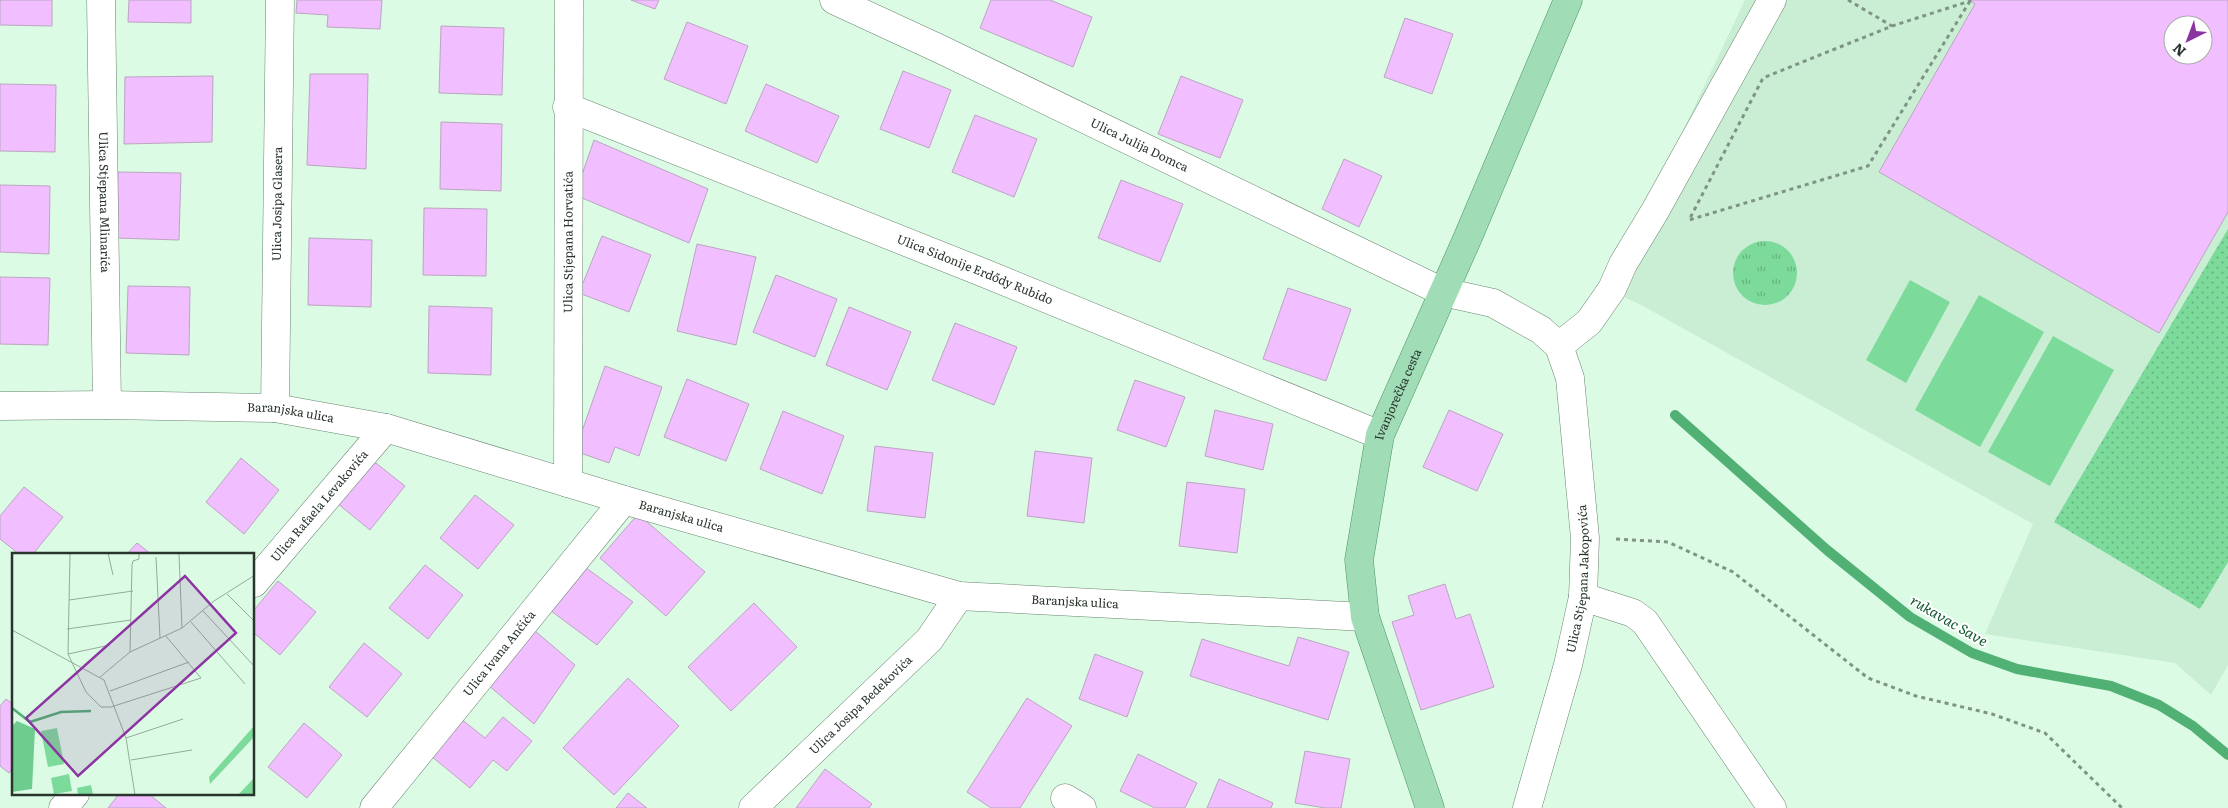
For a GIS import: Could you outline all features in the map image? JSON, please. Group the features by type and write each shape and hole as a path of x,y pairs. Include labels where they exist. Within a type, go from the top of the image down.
{"main road":[{"name":"Ivanjorečka cesta","path":"1430,808 1402,732 1365,617 1359,560 1380,435 1568,0"}],"street":[{"name":"Ulica Stjepana Mlinarića","path":"101,0 107,405"},
{"name":"Ulica Josipa Glasera","path":"276,408 280,0"},
{"name":"Ulica Stjepana Horvatića","path":"568,0 568,483"},
{"name":"Ulica Julija Domca","path":"834,0 940,49 1443,292 1493,303 1541,330 1559,346"},
{"path":"1559,346 1589,322 1612,288 1623,264 1655,211 1772,0"},
{"name":"Ulica Sidonije Erdődy Rubido","path":"567,107 988,274 1380,435"},
{"name":"Ulica Stjepana Jakopovića","path":"1527,808 1568,665 1583,597 1585,538 1570,378 1559,346"},
{"name":"Baranjska ulica","path":"0,406 107,405 276,408 386,428 624,500 959,596 1365,617"},
{"name":"Ulica Rafaela Levakovića","path":"255,582 386,428"},
{"name":"Ulica Ivana Ančića","path":"374,808 624,500"},
{"name":"Ulica Josipa Bedekovića","path":"753,808 929,640 959,596"},
{"path":"1583,597 1633,613 1645,622 1772,808"},
{"path":"63,808 73,796"}],"path":[{"path":"1848,0 1892,26 1970,1 1868,166 1689,220 1763,78 1892,26"},
{"path":"1585,538 1668,542 1733,572 1868,678 1916,696 1992,714 2045,734 2122,808"}],"shaded area":[{"path":"1745,0 2228,0 2228,665 2211,695 2175,663 1985,634 2033,524 1643,306 1599,285 1671,156"}],"green space":[{"path":"2228,229 2228,562 2200,609 2054,522"},
{"path":"1765,241 1777,243 1788,250 1795,261 1797,273 1795,285 1788,296 1777,303 1765,305 1753,303 1742,296 1735,285 1733,273 1735,261 1742,250 1753,243"},
{"path":"1910,280 1950,302 1906,383 1866,360"},
{"path":"1979,295 2044,332 1980,447 1915,410"},
{"path":"2053,336 2114,370 2050,486 1988,452"}],"building":[{"path":"0,0 52,0 52,26 0,25"},
{"path":"129,0 191,0 191,23 128,22"},
{"path":"297,0 382,0 380,29 327,27 328,15 296,13"},
{"path":"631,0 659,0 655,9"},
{"path":"991,0 1050,0 1092,17 1073,67 980,28"},
{"path":"1969,0 2228,0 2228,212 2159,333 1879,172 1975,4"},
{"path":"1405,18 1453,34 1432,94 1384,77"},
{"path":"687,22 748,46 726,104 664,79"},
{"path":"441,26 504,28 502,95 439,93"},
{"path":"903,71 951,90 929,148 880,129"},
{"path":"310,74 368,74 366,169 307,165"},
{"path":"213,76 212,142 124,144 125,77"},
{"path":"1181,76 1243,100 1220,158 1158,134"},
{"path":"0,84 56,85 55,152 0,151"},
{"path":"766,84 839,116 817,163 745,131"},
{"path":"975,115 1037,139 1014,197 952,172"},
{"path":"441,122 502,124 501,191 440,189"},
{"path":"594,140 708,189 689,243 575,195"},
{"path":"1344,159 1382,176 1359,227 1322,209"},
{"path":"118,172 181,173 179,240 116,238"},
{"path":"1121,180 1183,204 1160,262 1098,238"},
{"path":"0,185 50,186 49,254 0,252"},
{"path":"424,208 487,209 486,276 423,275"},
{"path":"602,236 651,255 629,312 579,293"},
{"path":"309,238 372,240 371,307 308,305"},
{"path":"697,244 756,257 736,345 677,331"},
{"path":"776,275 837,299 815,357 753,332"},
{"path":"0,277 50,278 48,345 0,344"},
{"path":"128,286 190,287 189,355 126,353"},
{"path":"1288,288 1351,309 1326,381 1263,359"},
{"path":"429,306 492,308 491,375 428,373"},
{"path":"849,307 911,332 887,390 826,365"},
{"path":"955,323 1017,347 994,405 932,380"},
{"path":"605,366 662,387 639,456 615,447 609,463 575,451"},
{"path":"687,379 749,404 726,461 664,437"},
{"path":"1135,380 1185,397 1166,447 1117,430"},
{"path":"1215,410 1273,424 1263,470 1205,456"},
{"path":"1449,410 1503,434 1477,491 1423,467"},
{"path":"783,411 844,436 822,494 760,469"},
{"path":"875,446 933,453 925,518 867,511"},
{"path":"1035,451 1092,458 1084,523 1027,516"},
{"path":"367,456 405,486 370,530 332,499"},
{"path":"241,458 279,490 244,534 206,502"},
{"path":"1187,482 1245,489 1237,553 1179,546"},
{"path":"24,487 63,517 34,553 18,553 0,539 0,516"},
{"path":"475,495 514,525 478,569 440,538"},
{"path":"638,514 705,572 666,616 600,558"},
{"path":"137,543 150,553 128,553"},
{"path":"578,562 633,602 597,645 543,605"},
{"path":"425,565 463,595 428,639 389,608"},
{"path":"278,581 316,612 280,655 255,634 255,609"},
{"path":"1445,584 1456,619 1470,614 1494,687 1421,710 1392,622 1414,615 1408,596"},
{"path":"754,603 797,647 731,711 688,667"},
{"path":"527,624 575,665 534,724 481,679"},
{"path":"1298,637 1349,652 1328,720 1190,676 1202,639 1289,666"},
{"path":"364,643 402,674 367,717 329,687"},
{"path":"1095,654 1143,672 1127,717 1079,699"},
{"path":"628,678 679,726 614,795 563,748"},
{"path":"1027,698 1072,726 1020,808 991,808 967,792"},
{"path":"6,699 12,704 12,769 9,773 0,766 0,706"},
{"path":"503,717 532,741 507,771 493,760 470,788 431,756 461,719 485,738"},
{"path":"304,723 342,755 307,798 268,767"},
{"path":"1305,751 1350,759 1341,808 1325,808 1295,803"},
{"path":"1138,754 1197,783 1185,808 1155,808 1120,791"},
{"path":"825,769 872,804 869,808 796,808"},
{"path":"1219,779 1273,803 1271,808 1207,808"},
{"path":"628,793 647,808 616,808"},
{"path":"117,796 151,796 166,808 108,808"}],"waterway":[{"name":"rukavac Save","path":"1675,415 1827,550 1910,617 1972,653 2017,669 2111,686 2159,705 2193,726 2228,755"}]}
